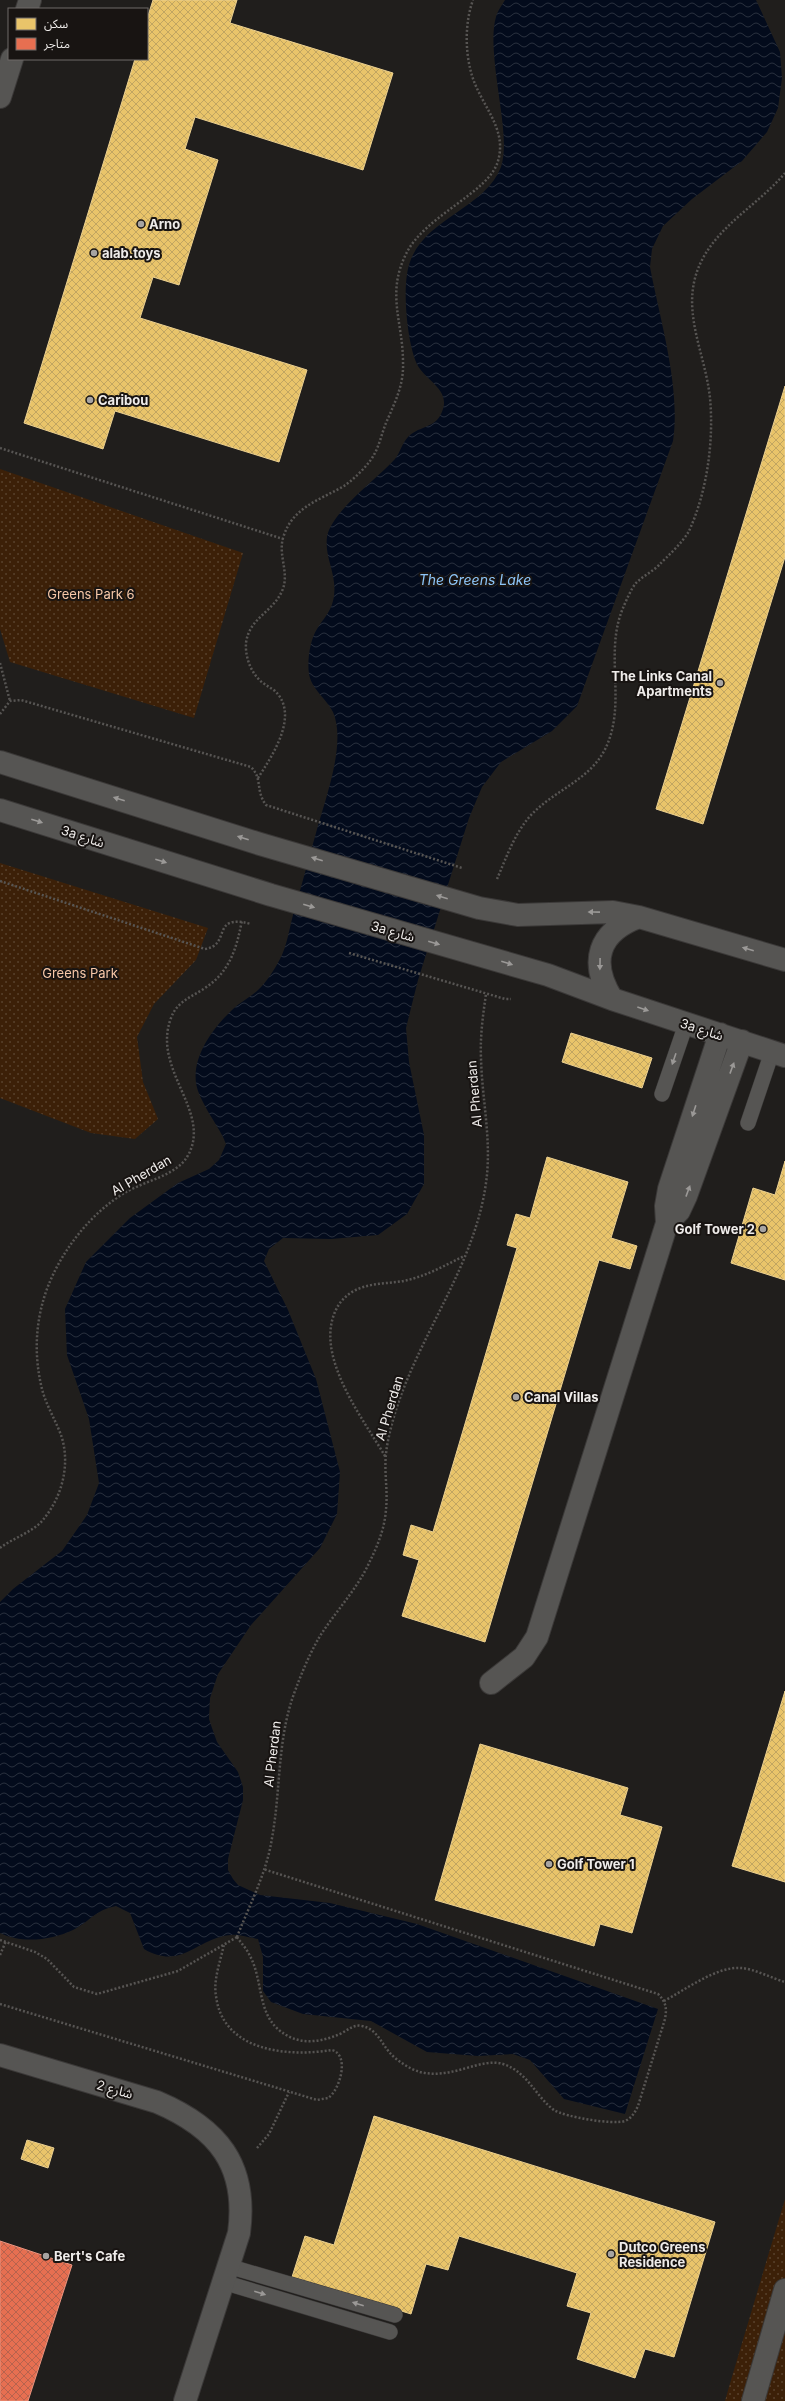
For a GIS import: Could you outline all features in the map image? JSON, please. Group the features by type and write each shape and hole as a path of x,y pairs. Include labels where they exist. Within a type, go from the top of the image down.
{"street":[{"path":"0,97 12,60"},
{"path":"0,762 260,844 281,848 479,908 518,914 613,912 639,917 785,960"},
{"name":"3a شارع","path":"0,810 271,895 548,975 612,999 778,1054"},
{"path":"612,999 603,984 599,967 601,950 609,934 622,923 639,917"},
{"path":"668,1223 666,1206 668,1194 720,1034"},
{"path":"491,1683 524,1657 537,1637 668,1223 678,1211 686,1196 742,1042"},
{"name":"شارع 2","path":"0,2055 157,2102 191,2118 219,2143 232,2163 239,2186 242,2209 239,2233 185,2401"},
{"path":"753,2401 785,2290"}],"lane":[{"path":"662,1094 686,1024"},
{"path":"748,1123 778,1054"},
{"path":"226,2274 395,2315"},
{"path":"226,2274 390,2332"}],"path":[{"path":"258,778 279,746 284,713 280,697 274,690 262,682 252,671 247,657 246,642 251,628 259,616 274,605 282,594 286,582 282,554 283,539 288,524 299,512 312,502 343,486 359,474 371,459 396,404 402,383 404,361 396,310 397,281 406,254 423,230 487,181 498,164 501,142 495,122 471,73 467,41 473,0"},
{"path":"497,879 522,826 545,801 584,776 602,753 614,726 617,697 614,668 615,638 622,610 636,583 659,565 688,532 703,487 710,443 710,398 692,323 693,290 702,260 720,232 771,189 785,173"},
{"path":"0,448 283,539"},
{"path":"0,663 10,701"},
{"path":"0,714 10,701 21,700 251,767 258,778 259,796 266,805 463,868"},
{"path":"0,881 205,949 212,948 217,943 227,923 234,920 253,924"},
{"name":"Al Pherdan","path":"0,1548 41,1523 55,1504 63,1482 65,1459 61,1436 42,1389 37,1363 36,1336 42,1304 56,1270 74,1240 98,1214 126,1192 174,1170 186,1159 192,1149 194,1144 195,1125 178,1086 169,1055 167,1039 172,1016 185,999 205,988 220,976 232,959 239,941 241,921"},
{"path":"348,952 462,986"},
{"name":"Al Pherdan","path":"236,1937 257,1888 272,1841 285,1723 305,1664 320,1637 369,1564 380,1538 386,1512 388,1484 385,1456 393,1421 404,1387 418,1354 453,1287 478,1221 486,1184 488,1154 480,1056 480,1030 486,994"},
{"path":"385,1456 346,1390 338,1372 332,1353 330,1333 333,1315 342,1300 356,1289 375,1284 410,1279 464,1256"},
{"path":"0,1940 35,1952 47,1959 74,1987 97,1994 178,1971 236,1937 250,1955 264,2010 273,2026 288,2037 306,2042 324,2040 351,2027 362,2026 372,2030 389,2052 403,2064 419,2072 437,2074 449,2073 486,2063 502,2064 516,2069 527,2079 545,2103 556,2111 571,2116 617,2123 627,2120 634,2114 667,2009 664,2001 654,1993 263,1869"},
{"path":"0,1955 6,1941"},
{"path":"0,2004 289,2092 317,2100 328,2098 336,2090 342,2060 341,2055 332,2050 308,2053 270,2050 252,2044 238,2035 226,2024 219,2010 215,1995 224,1944"},
{"path":"664,2001 719,1971 732,1968 742,1968 785,1982"},
{"path":"232,2163 246,2157 263,2143 289,2092"}],"green space":[{"name":"Greens Park 6","path":"0,469 243,553 194,718 10,662 0,629"},
{"name":"Greens Park","path":"0,863 208,928 196,960 154,1004 137,1037 143,1082 158,1119 135,1139 91,1133 0,1098"},
{"path":"785,2199 785,2401 725,2401 731,2380"}],"water":[{"name":"The Greens Lake","path":"505,0 756,0 780,52 782,78 778,108 767,132 742,161 692,199 663,226 652,249 650,267 672,377 675,420 673,441 577,706 552,731 501,762 482,787 469,818 418,980 406,1028 409,1062 424,1135 424,1184 407,1214 378,1235 331,1239 283,1238 269,1249 264,1261 288,1310 316,1379 340,1472 337,1514 320,1548 251,1625 218,1674 210,1698 209,1719 217,1742 238,1772 243,1787 243,1800 228,1859 228,1870 238,1885 260,1895 330,1903 417,1924 658,2009 625,2114 564,2099 530,2060 513,2054 478,2056 427,2052 371,2021 303,2014 271,2002 263,1991 263,1957 258,1939 231,1935 219,1937 179,1955 169,1957 157,1955 144,1949 130,1913 116,1906 97,1913 73,1930 56,1936 27,1940 18,1939 0,1933 0,1602 13,1589 62,1551 87,1515 99,1483 89,1419 67,1355 65,1309 86,1262 130,1218 178,1183 209,1169 219,1160 226,1144 198,1091 196,1069 203,1047 216,1027 234,1008 254,994 261,987 273,972 280,959 286,943 329,790 336,756 337,725 333,712 327,702 313,685 309,674 308,663 311,645 315,634 333,601 334,584 327,545 327,537 330,527 356,496 395,459 408,437 437,420 444,407 444,399 441,392 420,369 413,352 406,314 407,275 409,265 416,249 427,236 482,194 493,181 501,167 504,153 504,137 493,41 497,15"}],"building: سكن":[{"name":"Arno","path":"153,0 237,0 230,23 393,73 363,170 195,117 185,149 218,160 179,285 153,277 140,318 307,370 279,462 115,411 103,449 24,423 135,60 148,60 148,16"},
{"name":"The Links Canal Apartments","path":"785,386 785,557 703,824 656,809"},
{"path":"571,1033 652,1058 642,1088 562,1062"},
{"name":"Canal Villas","path":"547,1157 628,1182 611,1238 637,1246 630,1269 599,1260 485,1642 402,1616 419,1560 403,1555 411,1525 433,1532 517,1248 507,1245 516,1214 530,1218"},
{"name":"Golf Tower 2","path":"785,1161 785,1280 731,1263 753,1188 775,1195"},
{"path":"785,1691 785,1882 732,1866"},
{"name":"Golf Tower 1","path":"480,1744 628,1788 620,1815 662,1827 632,1933 600,1924 594,1946 435,1900"},
{"name":"Dutco Greens Residence","path":"374,2116 715,2222 674,2357 645,2349 635,2378 577,2359 591,2313 567,2306 577,2273 459,2236 448,2270 426,2264 411,2314 292,2277 305,2236 334,2245"},
{"path":"27,2140 54,2148 48,2168 21,2159"}],"building: متاجر":[{"path":"0,2241 72,2265 28,2401 0,2401"}],"place":[{"name":"Arno","path":"141,224"},
{"name":"alab.toys","path":"94,253"},
{"name":"Caribou","path":"90,400"},
{"name":"The Links Canal Apartments","path":"720,683"},
{"name":"Golf Tower 2","path":"763,1229"},
{"name":"Canal Villas","path":"516,1397"},
{"name":"Golf Tower 1","path":"549,1864"},
{"name":"Dutco Greens Residence","path":"611,2254"},
{"name":"Bert's Cafe","path":"46,2256"}]}
